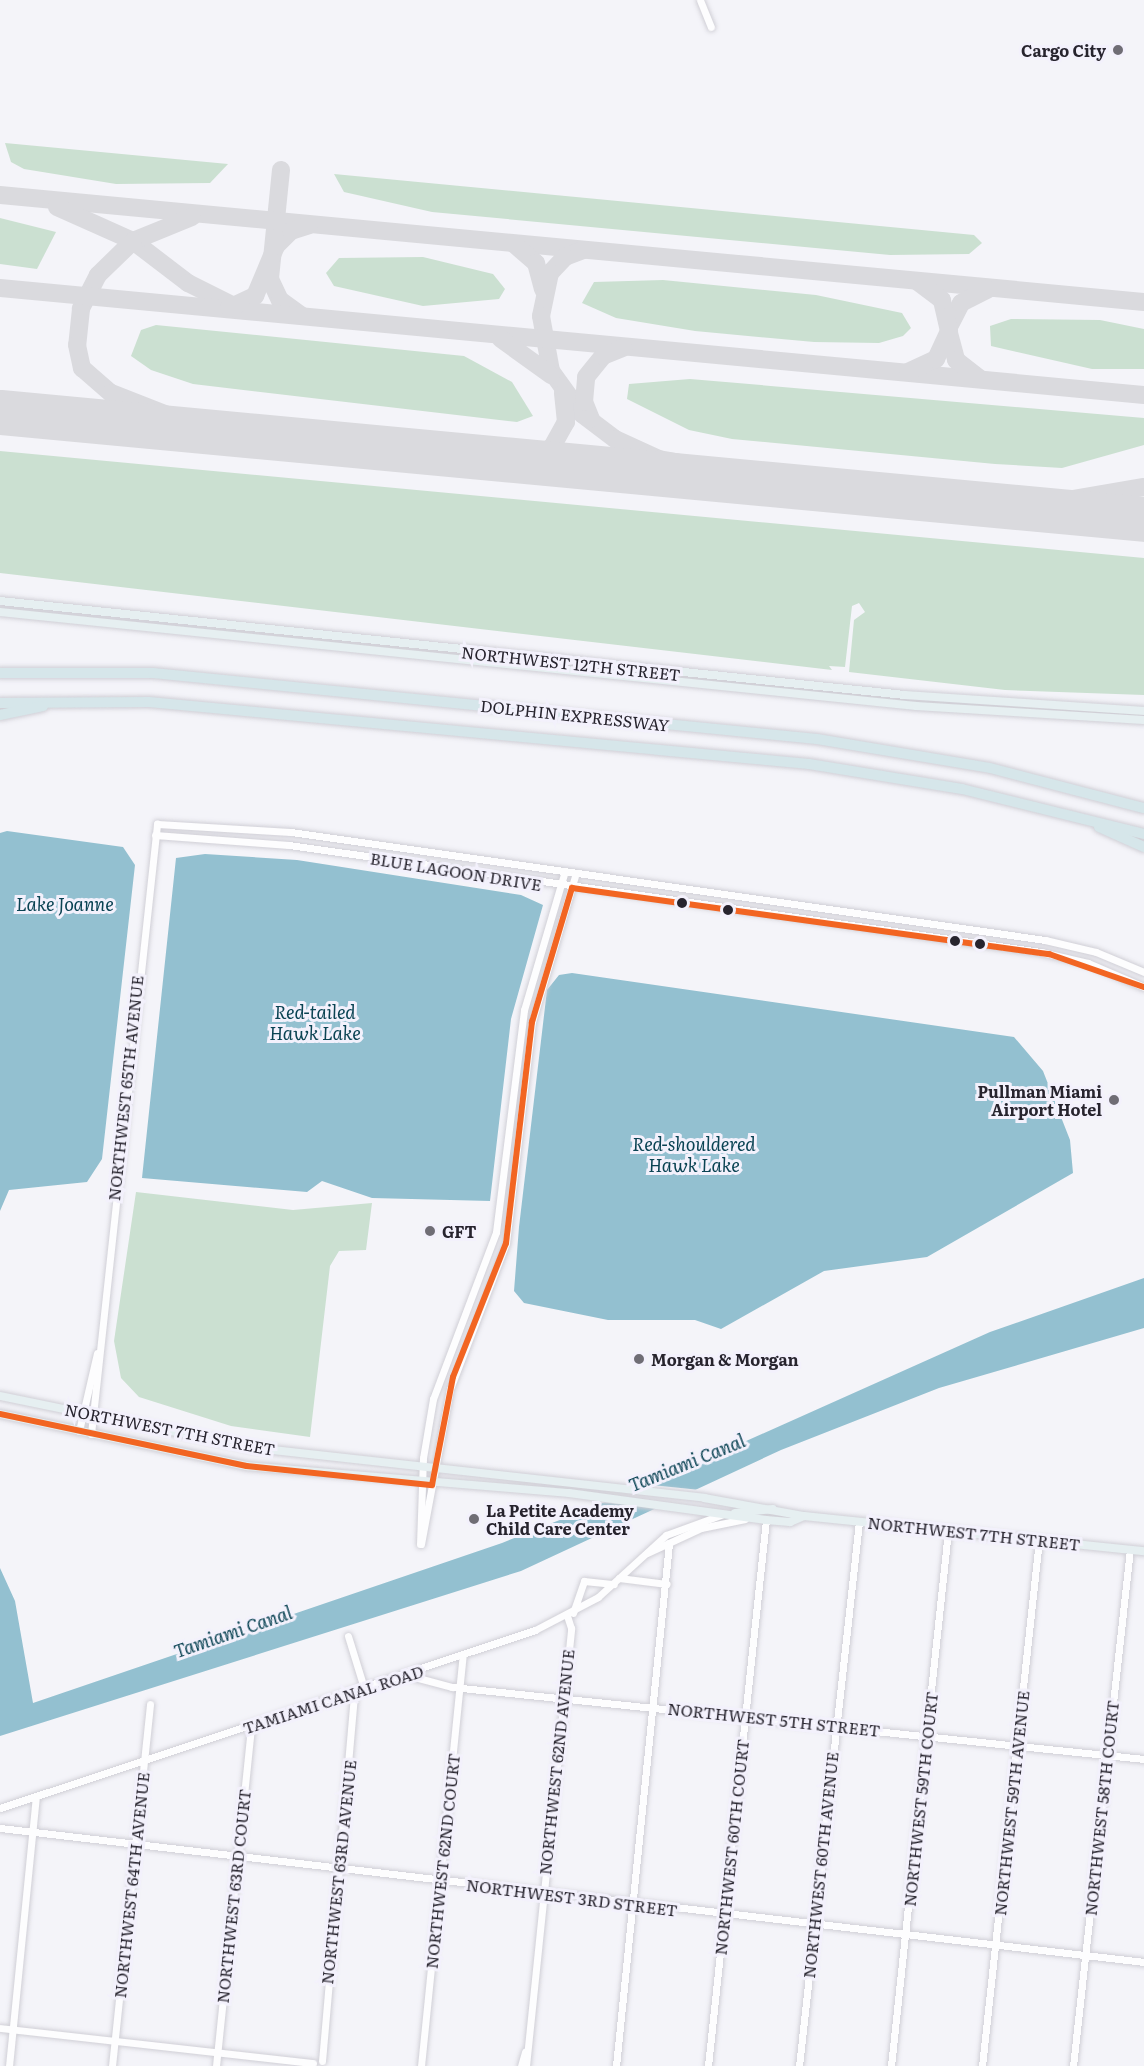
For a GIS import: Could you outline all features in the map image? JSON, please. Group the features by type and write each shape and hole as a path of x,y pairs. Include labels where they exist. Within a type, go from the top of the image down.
{"highway":[{"name":"DOLPHIN EXPRESSWAY","path":"0,673 153,673 817,739 990,768 1144,808"},
{"name":"DOLPHIN EXPRESSWAY","path":"0,703 73,700 188,706 809,764 930,782 1144,834"},
{"path":"0,715 73,700"},
{"path":"1132,804 1144,802"},
{"path":"1068,814 1144,847"}],"main road":[{"name":"NORTHWEST 12TH STREET","path":"0,601 893,694 1144,711"},
{"name":"NORTHWEST 12TH STREET","path":"0,612 916,706 1144,720"},
{"name":"NORTHWEST 7TH STREET","path":"0,1396 254,1448 688,1496 776,1508 804,1516 1144,1551"},
{"name":"NORTHWEST 7TH STREET","path":"0,1414 247,1466 428,1484 605,1497 671,1504 766,1520 790,1522 804,1516"},
{"path":"726,1514 776,1508"}],"street":[{"path":"700,0 711,27"},
{"name":"NORTHWEST 65TH AVENUE","path":"91,1434 97,1353 157,824"},
{"name":"BLUE LAGOON DRIVE","path":"157,824 291,832 575,876 1064,943 1144,972"},
{"name":"BLUE LAGOON DRIVE","path":"155,835 289,845 561,887 925,936 1073,959 1144,987"},
{"path":"564,874 523,1016 496,1232 437,1384 423,1465 428,1484 420,1544 428,1484 435,1467 453,1377 506,1243 532,1022 575,876"},
{"path":"925,936 933,924"},
{"name":"NORTHWEST 65TH AVENUE","path":"79,1431 97,1353"},
{"name":"TAMIAMI CANAL ROAD","path":"0,1808 407,1675 570,1615 617,1581 647,1552 683,1527 726,1514"},
{"name":"TAMIAMI CANAL ROAD","path":"647,1552 701,1528 749,1518"},
{"name":"NORTHWEST 60TH COURT","path":"708,2066 766,1520"},
{"name":"NORTHWEST 60TH AVENUE","path":"799,2066 859,1522"},
{"name":"NORTHWEST 59TH COURT","path":"891,2066 948,1531"},
{"name":"NORTHWEST 59TH AVENUE","path":"982,2066 1039,1540"},
{"path":"616,2066 667,1584 669,1543"},
{"name":"NORTHWEST 58TH COURT","path":"1073,2066 1130,1549"},
{"name":"NORTHWEST 62ND AVENUE","path":"521,2066 525,2052 570,1615 584,1581 617,1581"},
{"path":"617,1581 667,1584"},
{"path":"348,1636 364,1689"},
{"name":"NORTHWEST 62ND COURT","path":"421,2066 463,1656"},
{"name":"NORTHWEST 5TH STREET","path":"407,1675 420,1683 1144,1759"},
{"name":"NORTHWEST 63RD AVENUE","path":"325,2064 320,2052 354,1692"},
{"name":"NORTHWEST 64TH AVENUE","path":"112,2066 150,1704"},
{"name":"NORTHWEST 63RD COURT","path":"216,2066 251,1725"},
{"path":"9,2066 36,1796"},
{"name":"NORTHWEST 3RD STREET","path":"0,1828 542,1894 1144,1962"},
{"path":"0,2028 217,2054 325,2064"},
{"name":"NORTHWEST 63RD AVENUE","path":"309,2064 320,2052"},
{"name":"NORTHWEST 62ND AVENUE","path":"525,2052 526,2066"}],"green space":[{"path":"5,143 228,164 210,183 116,184 24,169 11,162"},
{"path":"334,174 974,235 982,243 969,254 890,255 432,212 344,192"},
{"path":"0,218 56,232 37,269 0,264"},
{"path":"423,257 493,274 505,289 499,299 423,306 334,286 326,273 339,258"},
{"path":"663,280 816,295 902,313 911,328 903,336 879,343 814,342 695,331 616,318 582,303 594,282"},
{"path":"1011,319 1100,320 1144,329 1144,369 1092,369 991,346 990,326"},
{"path":"156,325 464,356 512,382 533,416 517,422 193,384 151,370 131,356 141,330"},
{"path":"690,379 1144,418 1144,445 1062,468 995,464 732,439 689,430 627,399 629,384"},
{"path":"0,451 1144,558 1144,695 1005,690 849,672 854,620 865,612 859,603 852,606 845,667 829,666 832,670 0,573"},
{"path":"136,1192 293,1210 372,1203 366,1250 339,1251 330,1266 310,1437 231,1426 139,1397 121,1378 114,1341"}],"water":[{"name":"Lake Joanne","path":"7,831 123,847 135,865 102,1159 87,1182 9,1190 0,1211 0,833"},
{"name":"Red-tailed Hawk Lake","path":"205,854 297,860 521,895 543,905 511,1019 490,1201 372,1198 322,1181 307,1192 142,1178 176,858"},
{"name":"Red-shouldered Hawk Lake","path":"572,973 1014,1037 1043,1071 1070,1140 1073,1173 927,1257 824,1271 721,1329 695,1320 608,1320 524,1303 514,1291 519,1227 547,990 559,975"},
{"path":"1144,1278 1144,1328 939,1388 781,1450 521,1571 0,1736 0,1568 15,1601 33,1703 502,1543 650,1484 990,1332"}],"pier":[{"path":"642,1484 700,1490 662,1508 599,1502"}],"taxiway":[{"path":"281,170 270,279 280,300 301,315"},
{"path":"0,195 1144,302"},
{"path":"57,207 133,241 188,283 230,304"},
{"path":"192,217 133,241 98,275 81,309 77,345 82,368 111,393 170,416 326,443"},
{"path":"229,308 255,296 276,246 291,231 309,225"},
{"path":"514,244 536,263 543,289"},
{"path":"583,250 565,257 550,273 541,316 551,371 582,414 615,439 659,459 830,490"},
{"path":"908,372 936,359 949,331 942,300 918,282"},
{"path":"0,288 1144,395"},
{"path":"949,327 961,303 988,289"},
{"path":"949,333 956,360 980,379"},
{"path":"501,339 551,375"},
{"path":"591,419 584,402 586,377 603,356 623,348"},
{"path":"500,459 534,457 552,447 566,422 563,393"},
{"path":"914,497 1055,502 1144,487"}],"runway":[{"path":"0,412 1144,519"}],"transit line":[{"path":"0,1414 247,1466 432,1485 453,1377 506,1243 532,1022 572,888 1049,954 1144,987"}],"place":[{"name":"Cargo City","path":"1118,50"},
{"name":"Pullman Miami Airport Hotel","path":"1114,1100"},
{"name":"GFT","path":"430,1231"},
{"name":"Morgan & Morgan","path":"639,1359"},
{"name":"La Petite Academy Child Care Center","path":"474,1519"}],"water label":[{"name":"Tamiami Canal","path":"687,1463"},
{"name":"Tamiami Canal","path":"233,1632"}]}
